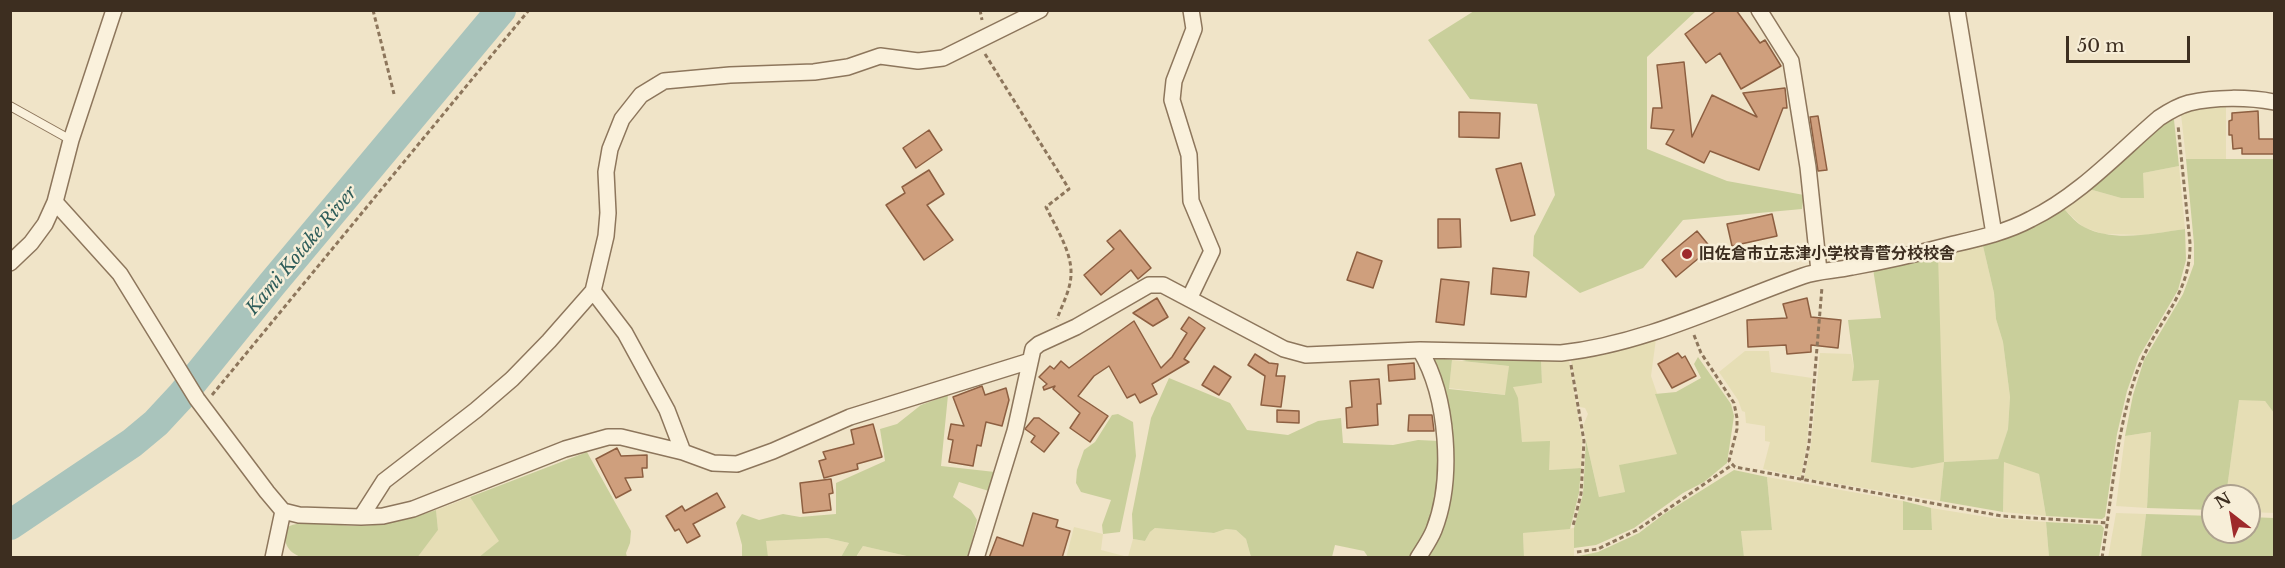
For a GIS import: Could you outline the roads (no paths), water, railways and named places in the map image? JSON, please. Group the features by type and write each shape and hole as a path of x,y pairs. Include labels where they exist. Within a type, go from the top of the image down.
{"street":[{"path":"10,263 38,234 55,202 71,140 114,10"},
{"path":"361,517 384,481 476,410 512,379 593,291 606,236 608,213 606,172 610,149 622,119 641,95 664,81 730,75 814,72 848,67 880,56 918,61 943,58 1040,10"},
{"path":"1189,299 1212,251 1191,201 1189,155 1172,100 1174,81 1194,29 1191,10"},
{"path":"1759,10 1791,61 1808,167 1821,271"},
{"path":"1957,10 1994,234"},
{"path":"976,558 1016,431 1034,349 1149,285 1163,285 1284,349 1299,354 1420,350 1569,352 1622,341 1688,320 1821,271 1850,268 1994,234 2032,219 2058,203 2084,184 2159,118 2176,108 2188,103 2228,99 2274,102"},
{"path":"55,202 120,274 200,402 283,511 299,515 383,516 413,509 565,449 608,437 621,437 683,452 713,463 736,464 773,451 850,417 1030,361"},
{"path":"593,291 625,333 667,410 683,452"},
{"path":"1418,558 1430,540 1440,513 1446,461 1440,403 1420,350"},
{"path":"279,554 283,511"}],"lane":[{"path":"10,106 71,140"}],"waterway":[{"name":"Kami Kotake River","path":"10,525 132,443 156,423 182,395 501,10"}],"place":[{"name":"旧佐倉市立志津小学校青菅分校校舎","path":"1687,254"}]}
